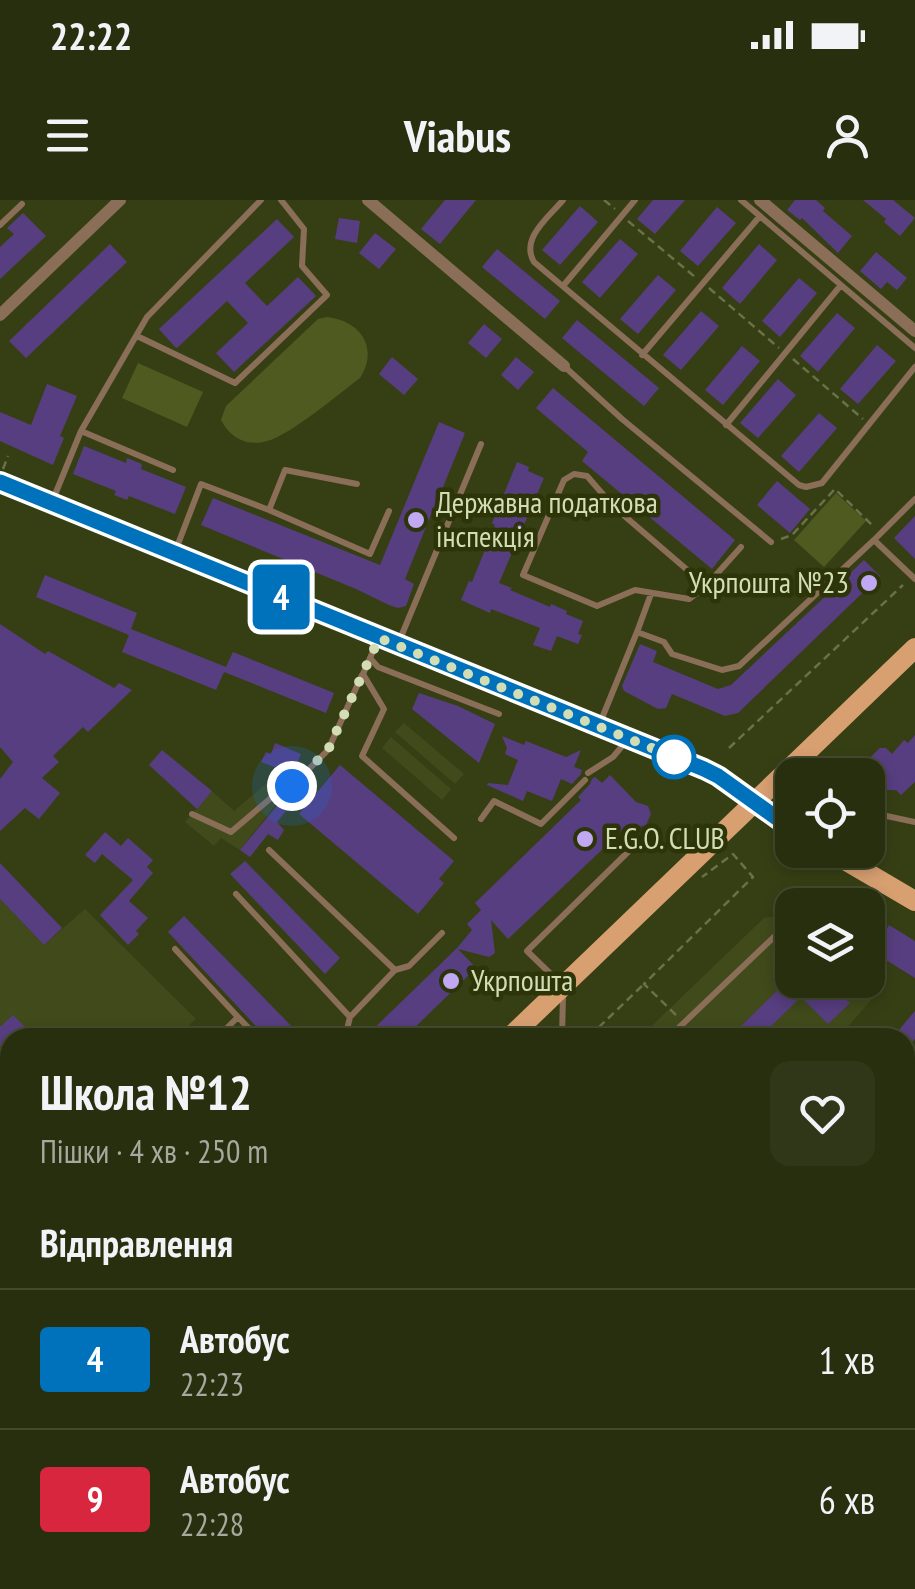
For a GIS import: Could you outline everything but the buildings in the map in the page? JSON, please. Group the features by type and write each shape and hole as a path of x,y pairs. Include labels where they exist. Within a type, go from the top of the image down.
{"main road":[{"path":"0,482 718,776 775,817"},
{"path":"520,1028 915,648"},
{"path":"859,868 915,901"}],"street":[{"path":"2,309 120,200"},
{"path":"368,200 564,366"},
{"path":"760,200 915,331"}],"lane":[{"path":"52,503 81,431 147,317 262,200"},
{"path":"137,336 235,384 327,295 302,266 304,229 281,200"},
{"path":"563,200 532,236 528,250 541,270 799,485 822,483 915,367"},
{"path":"563,286 634,200"},
{"path":"741,200 915,348"},
{"path":"0,226 22,204"},
{"path":"642,355 760,216"},
{"path":"726,425 840,285"},
{"path":"564,366 771,542"},
{"path":"81,431 173,470"},
{"path":"192,814 231,832 282,785 292,786 328,750 370,657 388,641 481,444"},
{"path":"269,510 286,470 357,484"},
{"path":"706,586 614,506 587,476 574,474 564,480 523,575 596,606 635,590 689,599 706,586 741,547"},
{"path":"175,553 201,484 370,554 389,512"},
{"path":"637,632 664,642 672,654 722,670 739,666 915,499"},
{"path":"877,536 913,578"},
{"path":"599,726 651,594"},
{"path":"370,657 378,667 499,714"},
{"path":"363,674 384,709 362,756 454,838"},
{"path":"480,819 494,802 540,824 629,738"},
{"path":"885,816 915,822"},
{"path":"562,1028 563,986 526,950 632,848"},
{"path":"269,850 395,970"},
{"path":"236,894 350,1017"},
{"path":"347,1028 350,1017 395,970 409,966 442,933"},
{"path":"679,1028 775,936"},
{"path":"174,950 248,1028"},
{"path":"226,1028 238,1017"}],"path":[{"path":"604,200 870,425"},
{"path":"771,542 792,535 835,488 877,536"},
{"path":"729,748 913,578"},
{"path":"598,1028 753,877 733,854"},
{"path":"644,984 684,1023"}],"shaded area":[{"path":"327,317 349,324 363,338 368,356 360,378 276,437 253,443 234,436 221,420 226,406 318,319"},
{"path":"138,363 203,392 187,427 122,398"},
{"path":"836,493 866,521 824,567 794,540"},
{"path":"404,723 464,774 455,784 395,732"},
{"path":"391,737 451,789 442,800 382,748"},
{"path":"284,778 300,792 295,800 285,793 240,850 221,838 214,846 185,822 212,791 234,811 268,782 274,787"},
{"path":"0,899 44,945 85,909 196,1019 186,1028 0,1028"},
{"path":"775,916 775,998 873,998 847,1028 649,1028 764,918"}],"bus line":[{"name":"4","path":"0,482 704,769 775,817"}],"place":[{"name":"Державна податкова інспекція","path":"416,520"},
{"name":"Укрпошта №23","path":"869,583"},
{"name":"E.G.O. CLUB","path":"585,839"},
{"name":"Укрпошта","path":"451,981"}],"route":[{"path":"292,786 328,750 379,638 674,757"}]}
